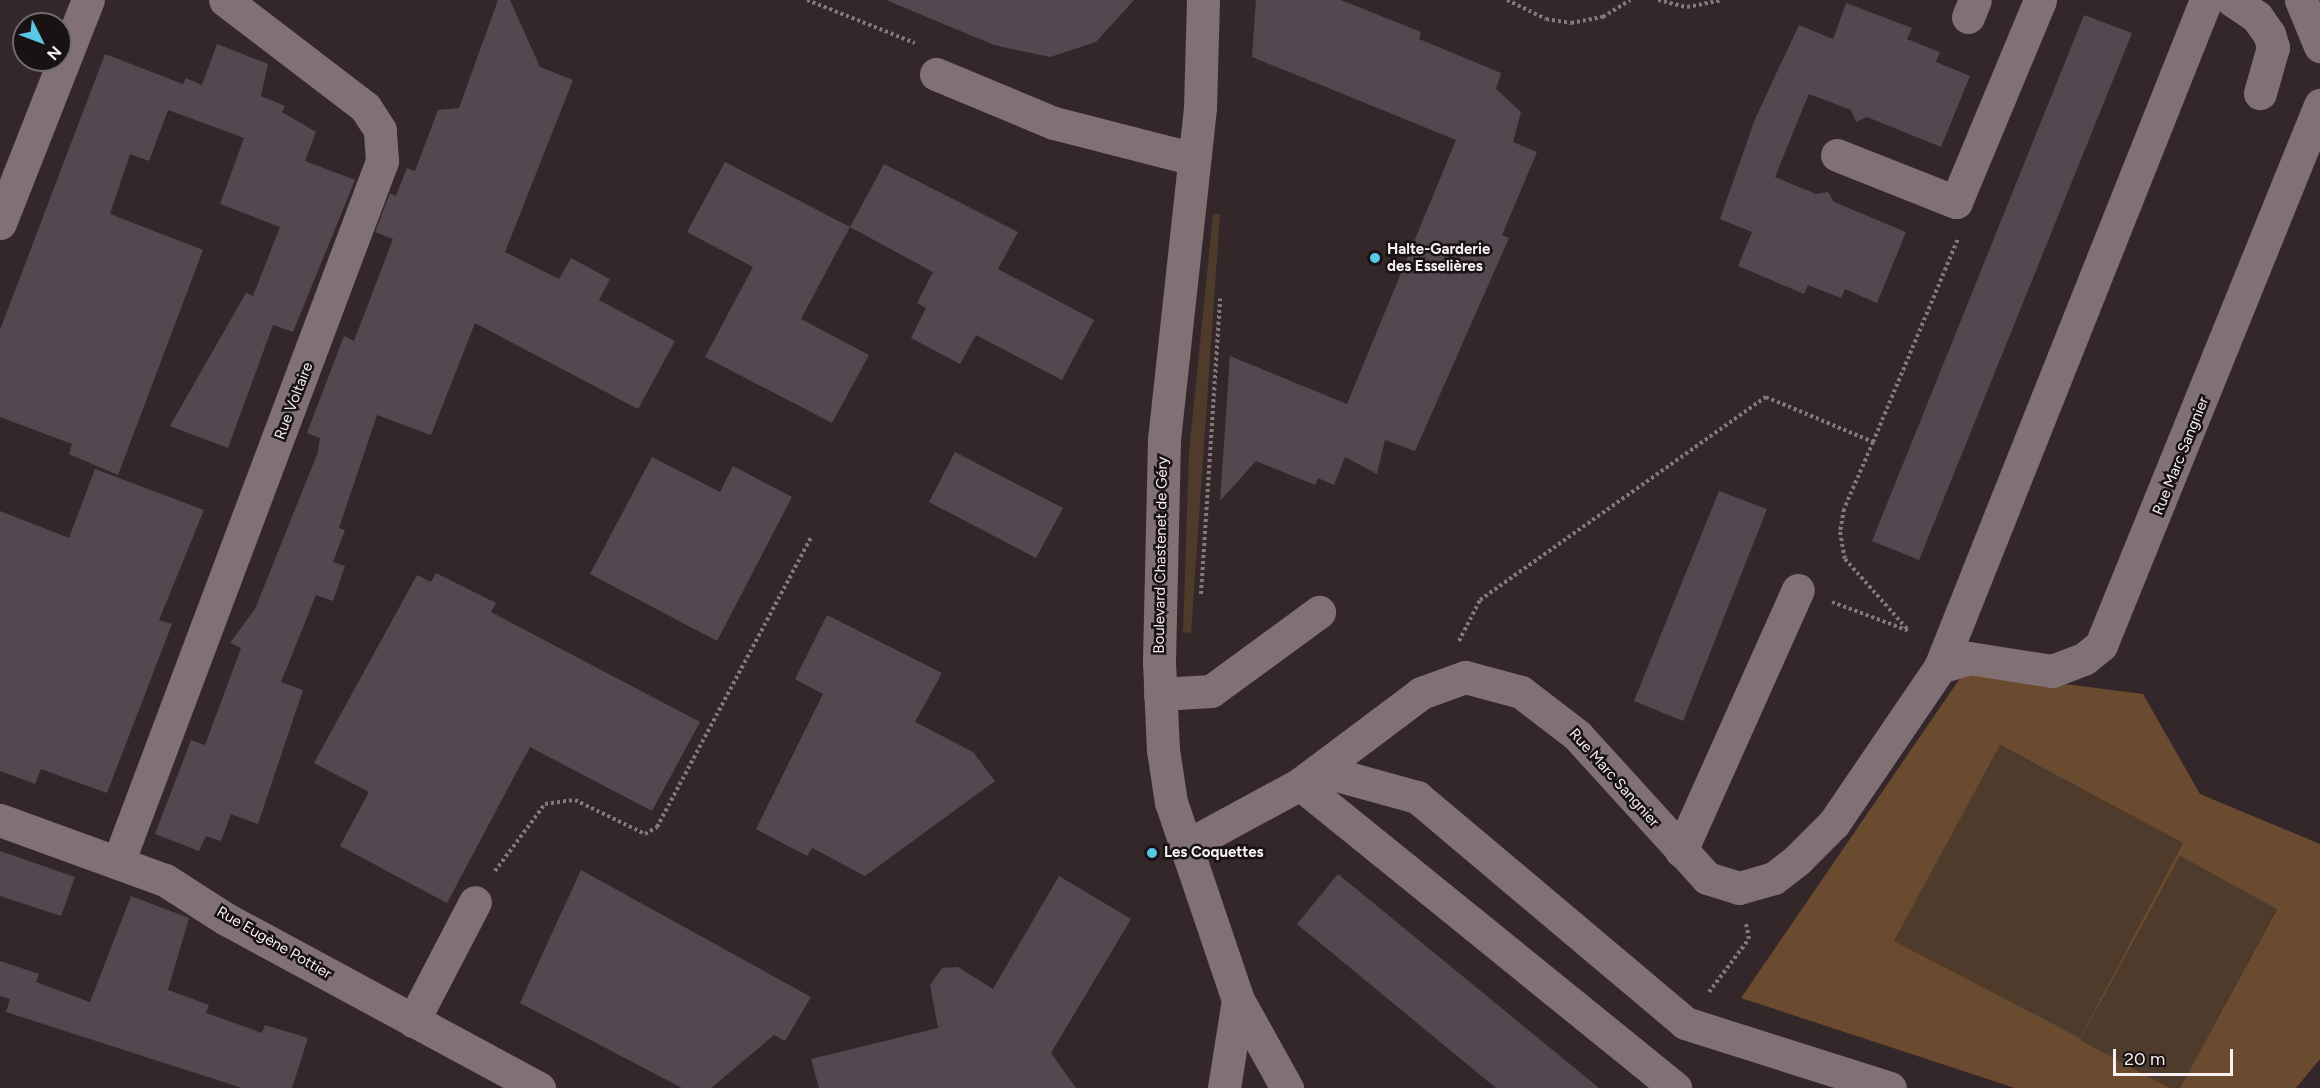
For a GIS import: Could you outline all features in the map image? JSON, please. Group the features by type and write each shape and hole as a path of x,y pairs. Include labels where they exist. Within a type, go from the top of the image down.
{"street":[{"path":"0,223 88,0"},
{"name":"Rue Voltaire","path":"119,860 382,161 380,130 365,107 225,0"},
{"name":"Boulevard Chastenet de Géry","path":"1203,0 1194,159 1164,440 1160,694 1170,791 1186,846 1238,1000 1287,1088"},
{"path":"1837,154 1956,202 2040,0"},
{"name":"Rue Marc Sangnier","path":"1186,846 1309,777 1421,693 1465,677 1521,692 1577,735 1707,878 1739,888 1774,878 1834,822 1944,655 2206,0"},
{"path":"2232,0 2257,17 2269,34 2273,47 2260,93"},
{"path":"2301,0 2320,46"},
{"path":"936,74 1054,123 1194,159"},
{"name":"Rue Marc Sangnier","path":"1944,655 2052,671 2084,659 2101,645 2320,105"},
{"path":"1681,851 1798,590"},
{"path":"1160,694 1211,691 1319,612"},
{"path":"1309,777 1417,796 1685,1023 1890,1088"},
{"path":"1309,777 1675,1088"},
{"name":"Rue Eugène Pottier","path":"0,820 119,860 191,894 226,919 538,1088"},
{"path":"413,1021 475,902"},
{"path":"1224,1088 1238,1000"}],"path":[{"path":"807,0 914,41 936,74"},
{"path":"1507,0 1546,19 1571,23 1603,17 1630,0"},
{"path":"1658,0 1688,7 1722,0"},
{"path":"1944,655 1909,631 1845,559 1840,532 1844,509 1970,208 1956,202"},
{"path":"1200,601 1220,288"},
{"path":"1470,611 1766,397 1873,442"},
{"path":"475,902 530,817 545,804 575,800 645,834 657,826 811,537"},
{"path":"1798,590 1909,631"},
{"path":"1685,1023 1749,939"}],"shaded area":[{"path":"1213,214 1220,214 1191,633 1183,632 1189,452"},
{"path":"1965,671 2143,694 2200,794 2320,844 2320,1059 2296,1088 2180,1088 2277,909 2180,856 2080,1040 2170,1088 2015,1088 1741,998","holes":["2000,745 2183,843 2080,1038 1894,941"]},
{"path":"1999,745 2183,843 2080,1039 1894,941"},
{"path":"2180,856 2277,908 2180,1088 2170,1088 2080,1040"}],"building":[{"path":"498,0 510,0 540,67 573,80 505,252 559,279 571,258 610,279 599,300 675,341 638,409 475,323 431,435 377,415 339,528 345,530 333,562 345,566 333,601 316,595 281,682 303,690 258,824 231,814 221,841 206,836 199,851 155,834 191,740 205,745 241,648 230,643 255,609 318,452 320,438 307,433 344,336 354,341 393,239 375,232 390,193 396,196 407,168 415,171 438,110 459,108"},
{"path":"886,0 1134,0 1096,42 1050,57 994,45"},
{"path":"1256,0 1341,0 1421,32 1419,39 1501,73 1496,89 1521,112 1513,142 1537,152 1502,235 1509,238 1415,451 1385,440 1377,474 1345,457 1334,485 1318,478 1315,485 1256,461 1220,501 1230,356 1347,404 1456,140 1252,57"},
{"path":"1846,3 1912,28 1907,39 1940,52 1936,62 1970,76 1941,147 1867,117 1856,122 1851,110 1809,94 1803,108 1775,177 1816,194 1828,192 1834,202 1906,232 1877,303 1845,289 1841,298 1808,285 1804,294 1738,266 1752,232 1720,219 1755,119 1799,25 1833,39"},
{"path":"2084,15 2132,33 1919,560 1872,541"},
{"path":"217,44 268,64 261,96 285,106 282,112 316,132 305,161 355,180 293,332 273,325 228,448 170,426 246,293 253,296 280,227 220,204 244,138 168,110 149,161 130,154 110,214 203,250 118,475 69,454 72,444 0,417 0,330 105,54 183,84 186,78 202,85"},
{"path":"725,162 850,227 801,319 869,355 832,423 705,357 753,267 687,232"},
{"path":"884,164 1018,232 998,269 1094,320 1062,380 976,335 960,364 911,338 926,308 917,303 933,272 850,227"},
{"path":"955,452 1063,508 1036,558 929,502"},
{"path":"652,457 720,492 733,466 792,497 717,641 590,574"},
{"path":"95,469 204,510 159,620 172,624 107,793 41,769 35,784 0,771 0,511 69,538"},
{"path":"1719,491 1767,509 1683,721 1634,701"},
{"path":"436,573 496,603 491,612 700,722 652,811 530,747 447,903 340,846 369,792 314,763 417,575 431,582"},
{"path":"827,615 942,673 915,722 973,752 995,781 865,876 812,848 807,856 756,829 823,694 795,679"},
{"path":"0,851 75,877 61,916 0,896"},
{"path":"581,870 811,997 785,1041 774,1035 711,1088 682,1088 520,1003"},
{"path":"1338,874 1599,1088 1496,1088 1297,924"},
{"path":"1059,876 1131,919 1051,1053 1076,1088 819,1088 811,1059 938,1028 930,985 942,968 958,967 993,989"},
{"path":"131,896 189,918 168,990 209,1005 206,1013 262,1033 265,1025 308,1038 292,1088 242,1088 6,1012 10,999 0,996 0,961 39,974 36,982 90,1002"}],"place":[{"name":"Halte-Garderie des Esselières","path":"1375,258"},
{"name":"Les Coquettes","path":"1152,853"}]}
